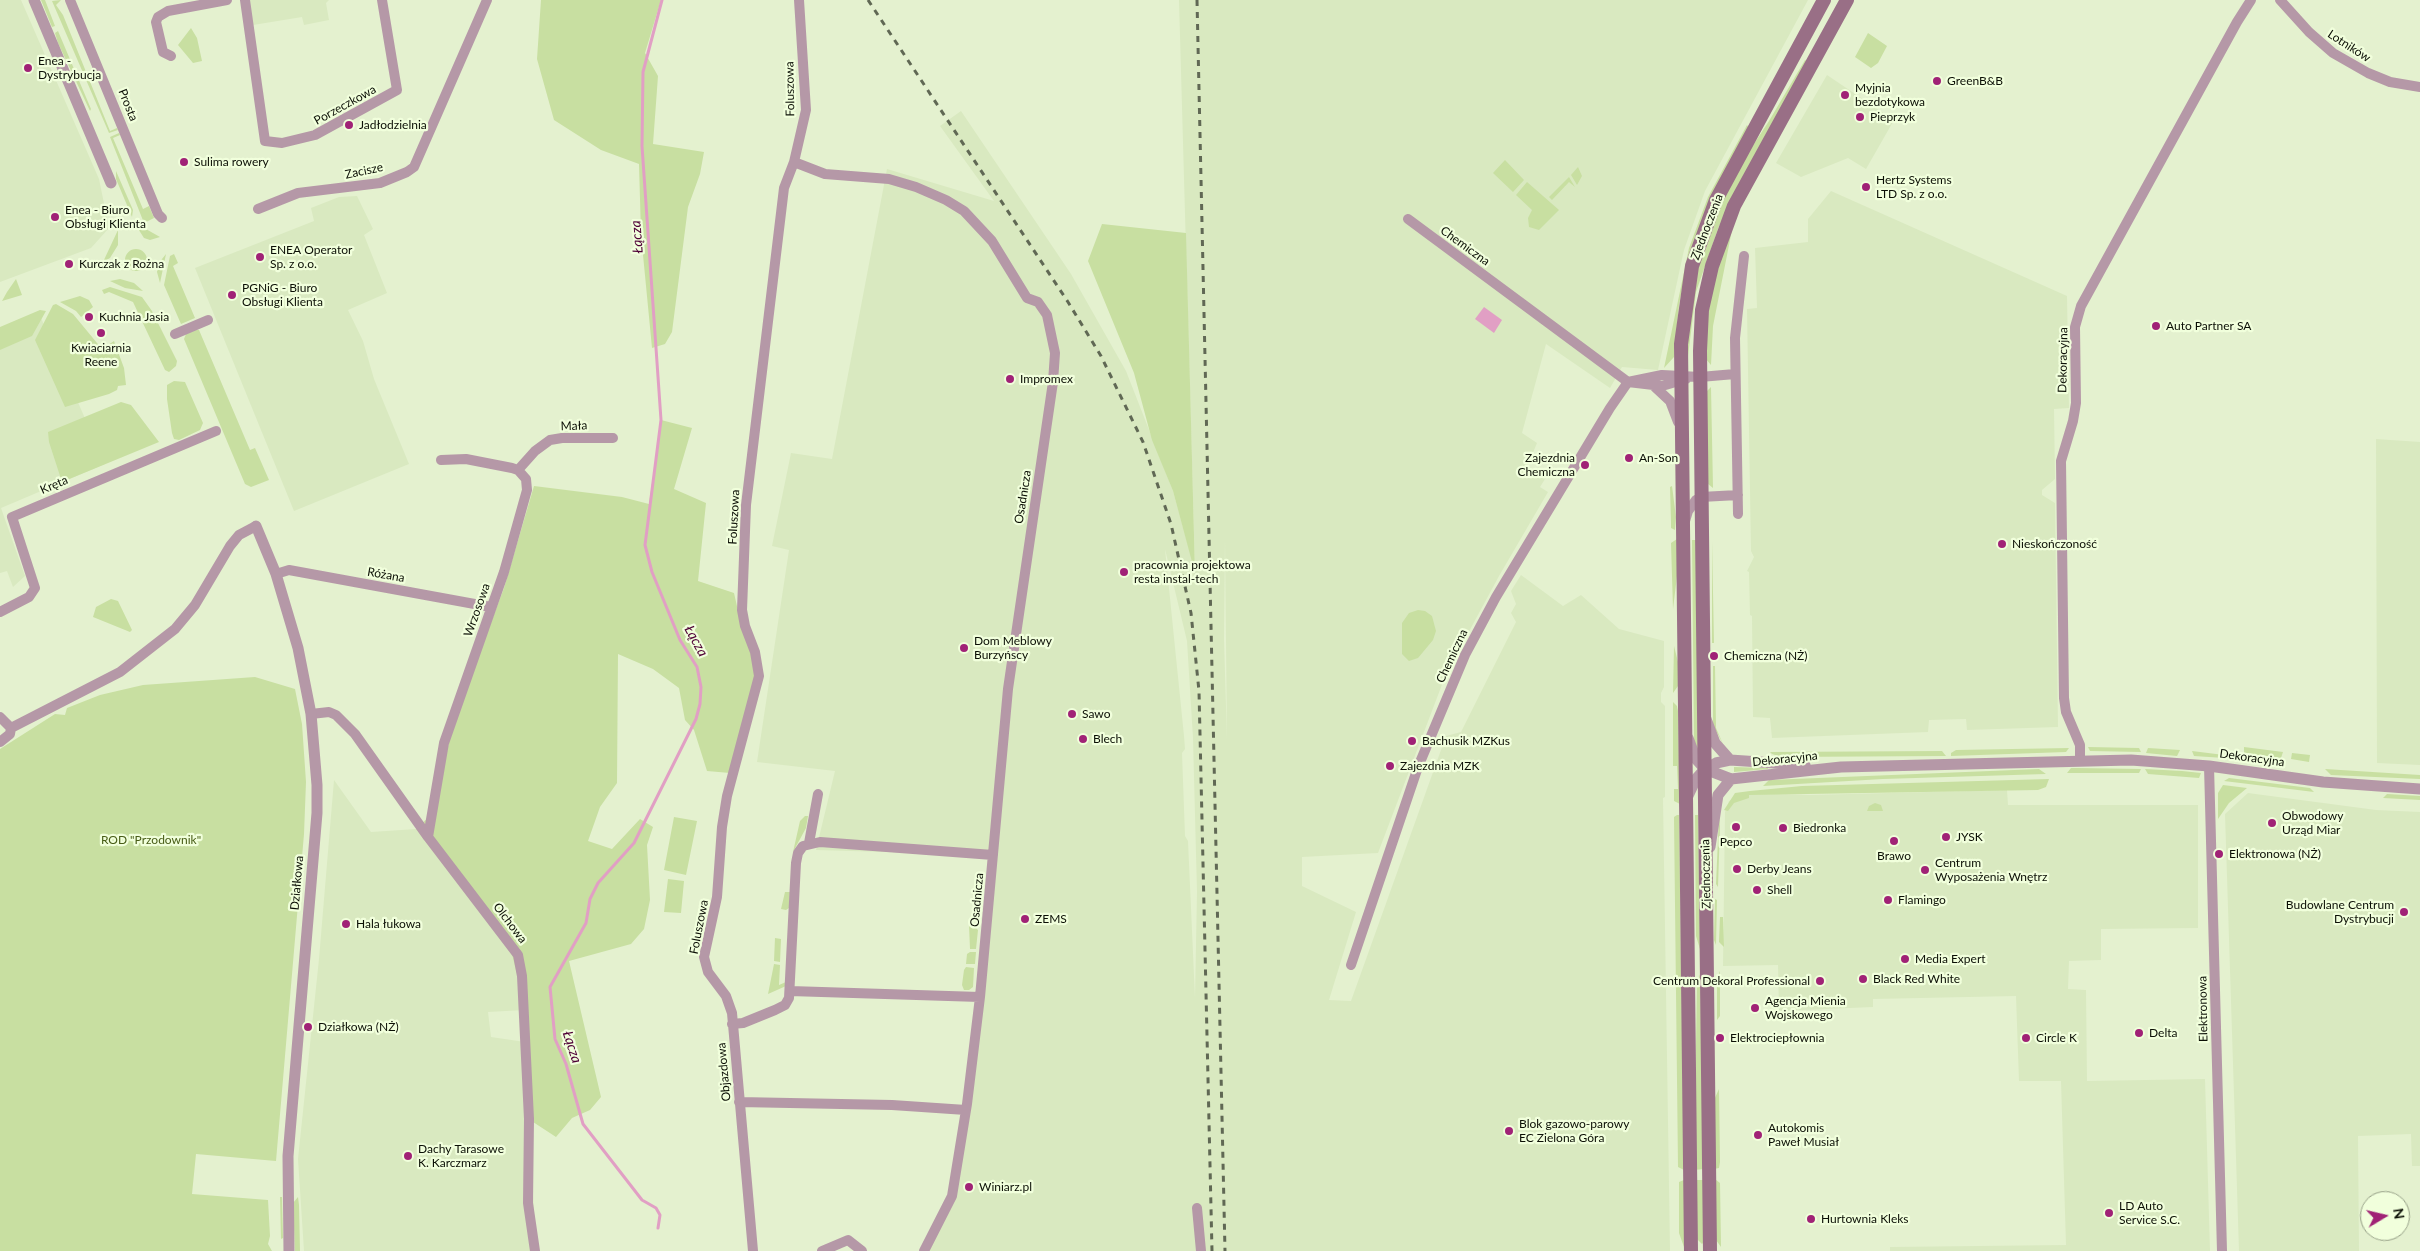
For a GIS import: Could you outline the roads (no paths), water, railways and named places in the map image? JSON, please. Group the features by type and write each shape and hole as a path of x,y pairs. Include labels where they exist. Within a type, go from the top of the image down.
{"main road":[{"name":"Zjednoczenia","path":"1691,1251 1681,344 1687,291 1704,231 1733,167 1824,0"},
{"name":"Zjednoczenia","path":"1710,1251 1701,498 1700,373 1702,310 1721,236 1734,206 1847,0"}],"street":[{"path":"34,0 110,183"},
{"name":"Prosta","path":"70,0 162,218"},
{"path":"171,56 163,52 156,22 158,17 168,11 227,0"},
{"name":"Porzeczkowa","path":"245,0 265,141 282,143 315,135 397,90 382,0"},
{"name":"Zacisze","path":"258,209 298,193 380,183 414,167 487,0"},
{"name":"Foluszowa","path":"732,1024 726,996 708,972 704,957 717,897 721,837 727,796 759,676 755,652 745,626 742,610 746,505 784,188 794,162 806,110 799,0"},
{"name":"Dekoracyjna","path":"2080,760 2080,745 2066,712 2064,698 2061,460 2073,421 2076,403 2075,327 2081,306 2236,22 2251,0"},
{"name":"Lotników","path":"2280,0 2308,32 2333,53 2368,73 2390,82 2420,87"},
{"name":"Osadnicza","path":"794,162 825,174 889,179 938,197 964,211 992,241 1027,298 1038,302 1048,315 1055,353 1053,382 1008,689 980,997 966,1110 952,1196 924,1251"},
{"name":"Chemiczna","path":"1408,219 1628,382 1655,387 1669,386 1681,378 1700,373"},
{"path":"1738,514 1735,374 1736,320 1744,256"},
{"path":"174,334 208,320"},
{"path":"1700,373 1735,374"},
{"name":"Chemiczna","path":"1351,965 1418,767 1465,655 1496,597 1610,408 1628,382 1662,375 1681,378"},
{"path":"1655,387 1670,400 1681,434"},
{"name":"Kręta","path":"0,612 29,597 35,588 12,517 216,431"},
{"name":"Mała","path":"518,470 535,451 550,440 562,438 613,438"},
{"path":"441,460 466,459 518,470"},
{"name":"Wrzosowa","path":"428,837 444,743 506,563 527,490 526,479 518,470"},
{"path":"1682,480 1691,493 1701,498 1738,496"},
{"name":"Zjednoczenia","path":"1682,530 1688,511 1696,500 1701,498"},
{"path":"11,728 120,672 168,635 195,605 239,535 256,526"},
{"name":"Działkowa","path":"256,526 276,574 296,641 311,714 316,813 288,1156 290,1251"},
{"name":"Różana","path":"276,574 289,570 491,607"},
{"name":"Olchowa","path":"311,714 329,712 336,715 355,734 428,837 518,955 522,976 529,1119 528,1203 535,1251"},
{"path":"1704,716 1715,743 1730,760"},
{"path":"0,717 11,728"},
{"path":"1684,721 1691,749 1696,759 1705,769 1696,779 1685,804"},
{"path":"0,742 10,734 11,728"},
{"name":"Dekoracyjna","path":"1705,769 1730,760 1842,767"},
{"name":"Dekoracyjna","path":"1705,769 1731,779 1842,767 2131,760 2209,766 2323,782 2420,789"},
{"name":"Elektronowa","path":"2209,766 2222,1251"},
{"path":"1706,881 1718,795 1731,779"},
{"path":"809,843 818,794"},
{"path":"980,997 790,991 796,863 798,853 804,846 809,843 820,842 993,855"},
{"name":"Objazdowa","path":"754,1251 732,1024 743,1023 776,1010 784,1005 789,998 790,991"},
{"path":"739,1102 892,1105 966,1110"},
{"path":"1197,1208 1201,1251"},
{"path":"822,1251 848,1240 862,1251"}],"waterway":[{"name":"Łącza","path":"658,1228 660,1215 656,1208 642,1200 583,1124 566,1064 555,1039 550,987 586,923 590,899 598,883 634,843 696,719 700,704 701,687 697,667 680,640 652,572 645,545 661,420 642,146 643,72 662,0"}],"railway":[{"path":"868,0 1068,302 1101,356 1143,442 1171,524 1191,613 1199,691 1212,1251"},
{"path":"1197,0 1225,1251"}],"place":[{"name":"Enea - Dystrybucja","path":"28,68"},
{"name":"GreenB&B","path":"1937,81"},
{"name":"Myjnia bezdotykowa","path":"1845,95"},
{"name":"Pieprzyk","path":"1860,117"},
{"name":"Jadłodzielnia","path":"349,125"},
{"name":"Sulima rowery","path":"184,162"},
{"name":"Hertz Systems LTD Sp. z o.o.","path":"1866,187"},
{"name":"Enea - Biuro Obsługi Klienta","path":"55,217"},
{"name":"ENEA Operator Sp. z o.o.","path":"260,257"},
{"name":"Kurczak z Rożna","path":"69,264"},
{"name":"PGNiG - Biuro Obsługi Klienta","path":"232,295"},
{"name":"Kuchnia Jasia","path":"89,317"},
{"name":"Auto Partner SA","path":"2156,326"},
{"name":"Kwiaciarnia Reene","path":"101,333"},
{"name":"Impromex","path":"1010,379"},
{"name":"An-Son","path":"1629,458"},
{"name":"Zajezdnia Chemiczna","path":"1585,465"},
{"name":"Nieskończoność","path":"2002,544"},
{"name":"pracownia projektowa resta instal-tech","path":"1124,572"},
{"name":"Dom Meblowy Burzyńscy","path":"964,648"},
{"name":"Chemiczna (NŻ)","path":"1714,656"},
{"name":"Sawo","path":"1072,714"},
{"name":"Blech","path":"1083,739"},
{"name":"Bachusik MZKus","path":"1412,741"},
{"name":"Zajezdnia MZK","path":"1390,766"},
{"name":"Obwodowy Urząd Miar","path":"2272,823"},
{"name":"Pepco","path":"1736,827"},
{"name":"Biedronka","path":"1783,828"},
{"name":"JYSK","path":"1946,837"},
{"name":"Brawo","path":"1894,841"},
{"name":"Elektronowa (NŻ)","path":"2219,854"},
{"name":"Derby Jeans","path":"1737,869"},
{"name":"Centrum Wyposażenia Wnętrz","path":"1925,870"},
{"name":"Shell","path":"1757,890"},
{"name":"Flamingo","path":"1888,900"},
{"name":"Budowlane Centrum Dystrybucji","path":"2404,912"},
{"name":"ZEMS","path":"1025,919"},
{"name":"Hala łukowa","path":"346,924"},
{"name":"Media Expert","path":"1905,959"},
{"name":"Black Red White","path":"1863,979"},
{"name":"Centrum Dekoral Professional","path":"1820,981"},
{"name":"Agencja Mienia Wojskowego","path":"1755,1008"},
{"name":"Działkowa (NŻ)","path":"308,1027"},
{"name":"Delta","path":"2139,1033"},
{"name":"Elektrociepłownia","path":"1720,1038"},
{"name":"Circle K","path":"2026,1038"},
{"name":"Blok gazowo-parowy EC Zielona Góra","path":"1509,1131"},
{"name":"Autokomis Paweł Musiał","path":"1758,1135"},
{"name":"Dachy Tarasowe K. Karczmarz","path":"408,1156"},
{"name":"Winiarz.pl","path":"969,1187"},
{"name":"LD Auto Service S.C.","path":"2109,1213"},
{"name":"Hurtownia Kleks","path":"1811,1219"}],"park label":[{"name":"ROD \"Przodownik\"","path":"151,840"}]}
